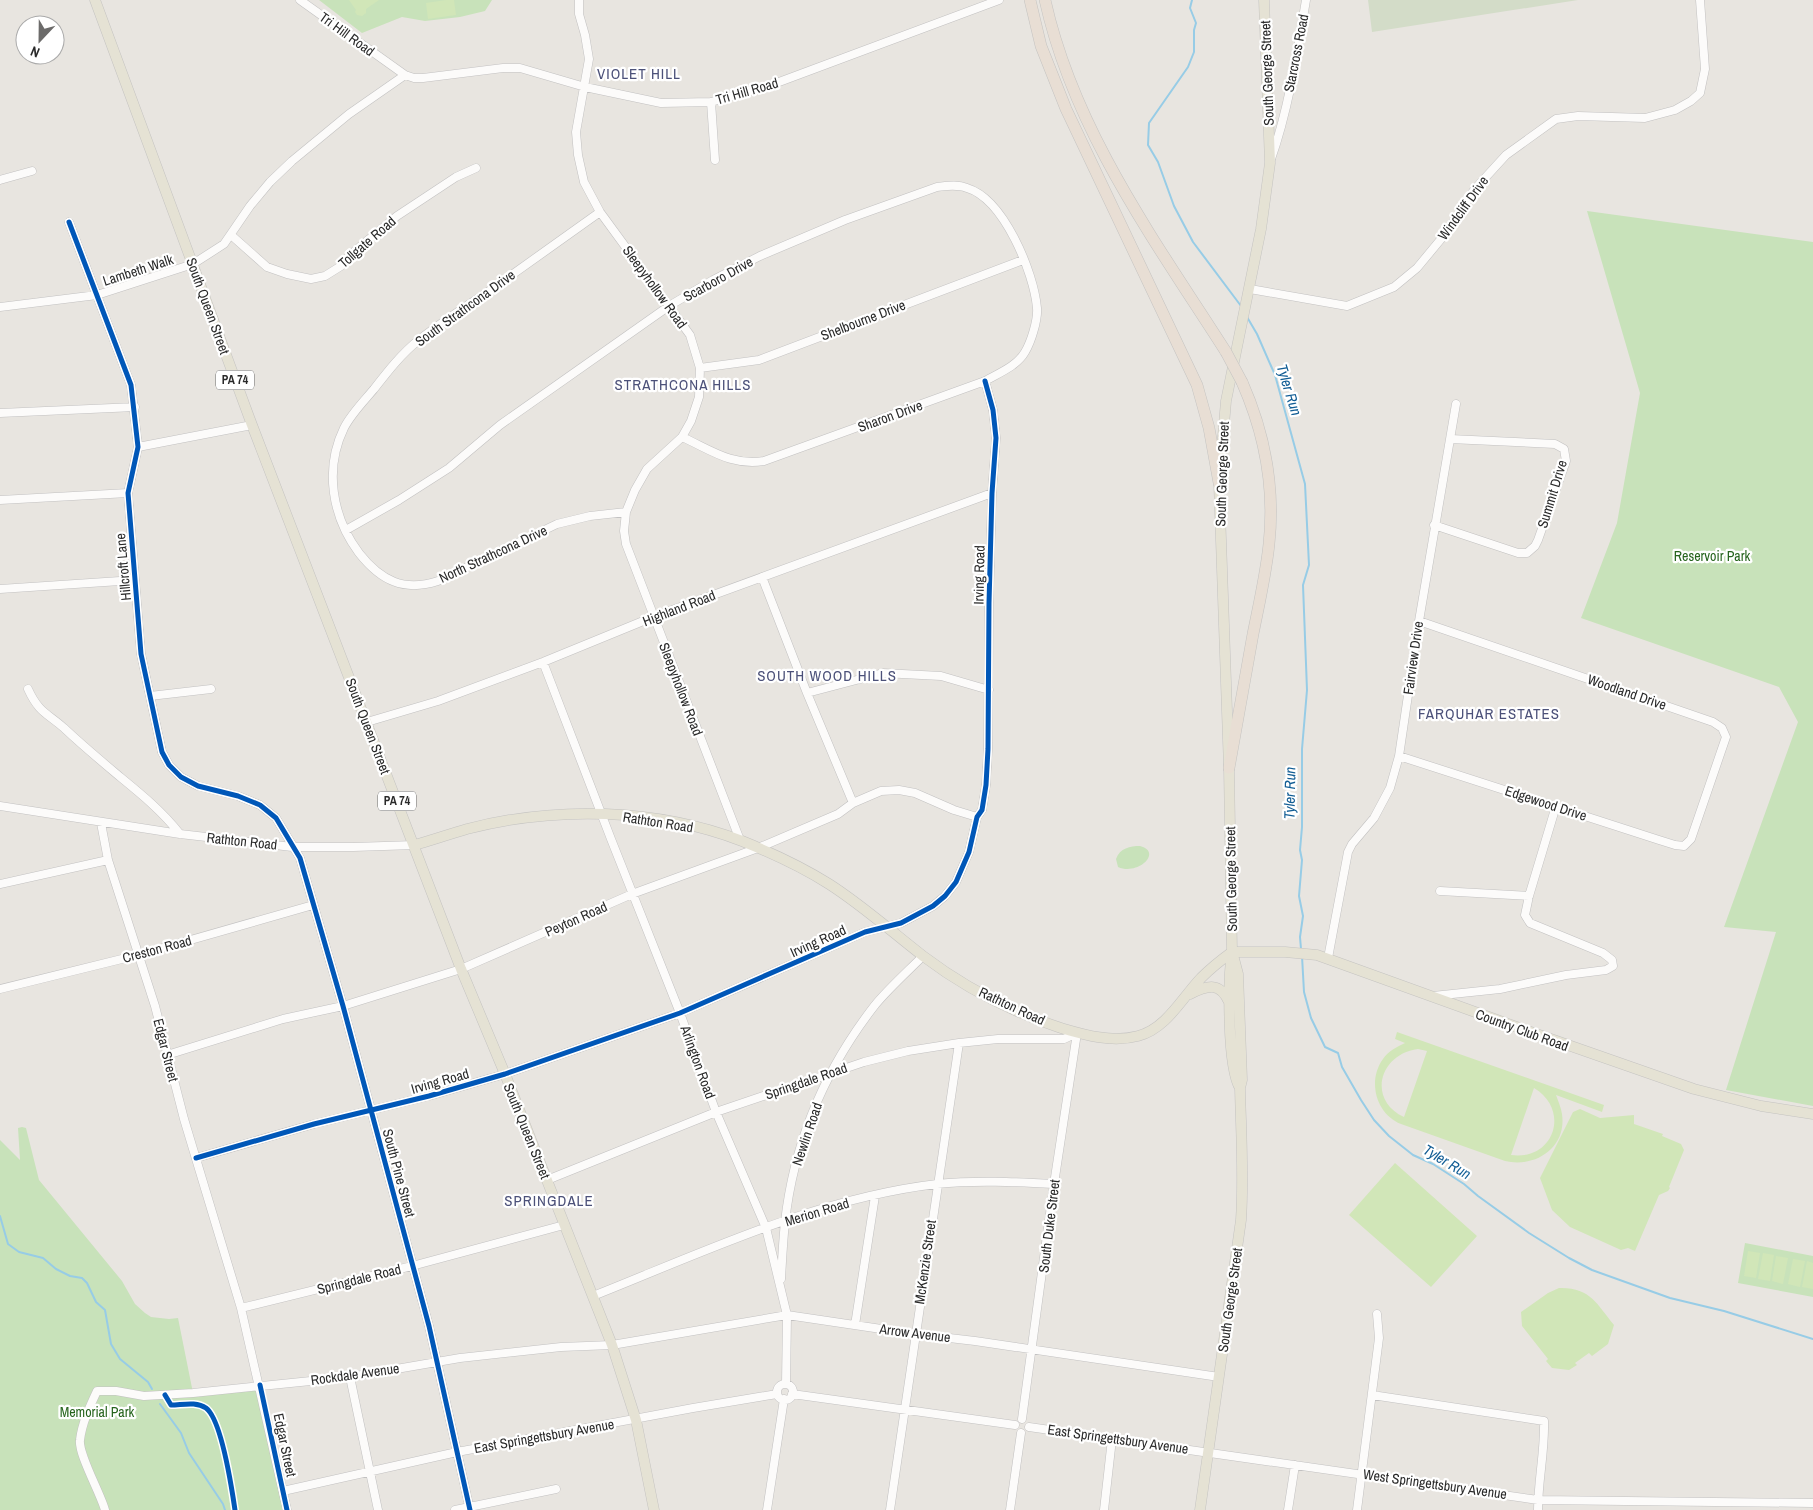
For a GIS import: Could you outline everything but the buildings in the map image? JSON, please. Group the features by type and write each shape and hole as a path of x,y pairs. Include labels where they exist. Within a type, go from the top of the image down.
{"highway":[{"path":"1030,0 1041,46 1070,118 1194,376 1209,428 1219,483"},
{"path":"1046,4 1068,75 1082,112 1100,148 1139,216 1226,352 1254,410 1261,435 1269,485 1271,517 1264,572 1229,768"}],"main road":[{"name":"South Queen Street","path":"95,0 252,425 415,845 461,969 505,1074 612,1345 636,1420 654,1510"},
{"name":"South George Street","path":"1240,1088 1235,1080 1232,1059 1230,1005 1229,973 1232,952 1229,768 1219,483 1226,401 1250,289 1265,206 1270,163 1264,0"},
{"name":"Rathton Road","path":"415,845 466,829 559,815 602,814 643,817 692,826 740,840 795,864 829,884 923,956 991,999 1050,1024 1099,1038 1122,1039 1151,1031 1164,1021 1213,966 1232,952"},
{"name":"South George Street","path":"1200,1510 1241,1220 1243,1176 1240,1088 1242,1080 1238,974 1232,952"},
{"name":"Country Club Road","path":"1232,952 1302,953 1328,958 1428,996 1694,1089 1761,1106 1813,1114"},
{"path":"1185,997 1203,987 1216,988 1226,994 1230,1005"}],"street":[{"name":"Tri Hill Road","path":"300,0 405,75 414,78 503,68 520,68 585,87 661,103 711,102 771,85 999,0"},
{"name":"Sleepyhollow Road","path":"579,0 579,14 586,35 589,59 576,132 578,155 584,182 600,212 690,335 700,368 699,397 691,421 682,437 647,469 635,490 626,512 624,531 626,544 740,840"},
{"name":"Starcross Road","path":"1270,163 1280,135 1306,0"},
{"name":"Windcliff Drive","path":"1250,289 1346,306 1394,287 1417,268 1446,233 1474,190 1499,162 1538,131 1556,120 1578,116 1645,118 1675,110 1691,101 1700,93 1705,69 1700,0"},
{"name":"Lambeth Walk","path":"0,308 97,295 193,264 224,244 250,206 270,182 292,161 342,118 405,75"},
{"path":"711,102 715,160"},
{"name":"Tollgate Road","path":"231,235 267,267 311,279 325,276 340,266 350,255 397,216 456,177 476,168"},
{"path":"0,180 32,171"},
{"name":"Scarboro Drive","path":"346,530 450,468 500,425 669,306 713,280 760,256 845,220 937,187 953,185 968,188 991,203 1011,230 1032,284"},
{"name":"South Strathcona Drive","path":"335,450 345,427 355,412 389,369 419,339 600,212"},
{"name":"Hillcroft Lane","path":"69,222 131,385 138,447 128,493 141,654 162,752 169,766 181,777 198,786 238,796 260,804 276,818 292,846"},
{"name":"Shelbourne Drive","path":"700,368 758,360 1023,260"},
{"name":"Sharon Drive","path":"682,437 731,460 764,461 985,381 1014,364 1024,353 1032,337 1038,310 1032,284"},
{"name":"Irving Road","path":"196,1158 370,1110 430,1096 505,1074 680,1013 865,932 901,923 932,906 944,896 956,882 969,852 977,817 982,810 986,785 992,493 996,438 993,410 985,381"},
{"name":"Fairview Drive","path":"1328,958 1348,852 1352,844 1374,818 1390,788 1399,756 1434,525 1456,404"},
{"path":"0,413 135,408"},
{"path":"138,447 252,425"},
{"name":"Summit Drive","path":"1434,525 1518,553 1527,553 1535,546 1538,540 1566,461 1564,449 1555,444 1450,438"},
{"name":"North Strathcona Drive","path":"335,450 332,464 334,496 346,530 365,560 381,575 402,585 423,586 438,581 557,524 590,516 626,512"},
{"path":"0,500 128,493"},
{"name":"Highland Road","path":"367,722 438,702 544,662 654,617 992,493"},
{"path":"762,577 807,694 853,803"},
{"path":"0,589 135,580"},
{"name":"Woodland Drive","path":"1419,621 1713,722 1722,728 1726,737 1691,839"},
{"name":"Arlington Road","path":"544,662 632,894 680,1013 716,1112 766,1228 787,1315 786,1384"},
{"path":"807,694 883,673 941,676 988,690"},
{"path":"150,696 212,689"},
{"path":"28,690 42,712 153,803 180,834"},
{"name":"Edgewood Drive","path":"1399,756 1675,845 1684,846 1691,839"},
{"name":"Peyton Road","path":"167,1055 283,1019 343,1006 461,969 632,894 758,848 838,814 853,803 881,791 899,790 915,793 954,810 977,817"},
{"name":"Rathton Road","path":"0,806 180,834 292,846 415,845"},
{"path":"1428,996 1500,989 1566,975 1606,970 1613,966 1612,960 1603,953 1530,923 1526,915 1529,896 1556,806"},
{"name":"Edgar Street","path":"101,823 108,860 155,1006 196,1158 241,1308 287,1510"},
{"name":"South Pine Street","path":"292,846 300,858 343,1006 438,1362 470,1508"},
{"path":"0,884 108,860"},
{"path":"1440,891 1529,896"},
{"name":"Creston Road","path":"0,989 138,955 313,905"},
{"name":"Newlin Road","path":"780,1286 785,1220 798,1155 829,1073 875,1005 923,956"},
{"name":"Springdale Road","path":"547,1180 716,1112 864,1062 908,1051 998,1039 1064,1038 1077,1032"},
{"name":"South Duke Street","path":"1022,1419 1077,1032"},
{"name":"McKenzie Street","path":"890,1510 936,1184 958,1044"},
{"name":"Merion Road","path":"593,1296 785,1220 875,1196 936,1184 997,1181 1054,1184"},
{"path":"855,1325 875,1196"},
{"name":"Springdale Road","path":"241,1308 412,1266 564,1225"},
{"path":"1357,1510 1379,1338 1378,1314"},
{"name":"Arrow Avenue","path":"612,1345 787,1315 1219,1377"},
{"name":"Rockdale Avenue","path":"105,1510 102,1496 83,1456 80,1440 87,1411 97,1391 144,1396 192,1393 350,1376 438,1362 561,1347 612,1345"},
{"path":"350,1376 378,1510"},
{"path":"767,1510 781,1397 779,1386 786,1384 790,1387 792,1394 1015,1425"},
{"name":"East Springettsbury Avenue","path":"283,1491 457,1452 693,1408 781,1397 788,1399 792,1394"},
{"path":"1372,1395 1544,1421 1545,1441 1538,1510"},
{"path":"1015,1425 1018,1420 1022,1419"},
{"name":"East Springettsbury Avenue","path":"1022,1419 1027,1421 1029,1427"},
{"path":"1010,1510 1021,1433 1016,1429 1015,1425"},
{"name":"East Springettsbury Avenue","path":"1021,1433 1029,1427"},
{"name":"East Springettsbury Avenue","path":"1029,1427 1208,1452"},
{"path":"1104,1510 1112,1439"},
{"name":"West Springettsbury Avenue","path":"1208,1452 1538,1500 1690,1506 1813,1503"},
{"path":"1288,1510 1295,1464"},
{"path":"455,1510 556,1489"}],"green space":[{"path":"319,0 492,0 485,11 460,17 425,21 402,17 362,33"},
{"path":"349,0 379,0 366,9 366,13 362,16 357,15"},
{"path":"454,0 456,15 428,19 426,3"},
{"path":"1368,0 1578,0 1372,32"},
{"name":"Reservoir Park","path":"1587,211 1813,242 1813,1106 1726,1090 1776,932 1724,927 1798,722 1779,687 1581,618 1617,523 1640,393"},
{"path":"1140,846 1149,853 1145,862 1133,868 1118,867 1116,859 1120,852 1129,847"},
{"path":"1397,1032 1604,1105 1602,1112 1556,1095 1562,1111 1562,1126 1554,1146 1538,1158 1516,1162 1505,1161 1401,1124 1385,1113 1377,1096 1375,1087 1376,1077 1378,1068 1385,1056 1405,1043 1395,1039","holes":["1418,1049 1427,1051 1404,1117 1392,1109 1385,1100 1382,1078 1394,1059","1534,1088 1545,1097 1552,1109 1554,1120 1552,1132 1547,1142 1538,1150 1526,1155 1511,1155"]},
{"path":"1580,1109 1600,1118 1634,1115 1634,1124 1663,1134 1662,1136 1681,1144 1684,1150 1670,1188 1659,1195 1635,1251 1628,1248 1621,1250 1570,1227 1552,1210 1540,1178 1573,1112"},
{"name":"Memorial Park","path":"18,1128 26,1128 39,1180 122,1281 135,1304 151,1317 178,1318 193,1393 260,1385 287,1510 0,1510 0,1140 20,1160"},
{"path":"1395,1163 1477,1236 1431,1287 1349,1215"},
{"path":"1745,1243 1813,1256 1813,1297 1738,1283"},
{"path":"1748,1251 1760,1253 1756,1278 1744,1276"},
{"path":"1763,1253 1774,1255 1770,1281 1758,1279"},
{"path":"1776,1256 1788,1258 1783,1284 1772,1281"},
{"path":"1793,1259 1805,1261 1800,1287 1788,1284"},
{"path":"1807,1261 1813,1263 1813,1289 1802,1287"},
{"path":"1559,1288 1578,1290 1592,1298 1614,1325 1608,1344 1592,1356 1589,1353 1569,1370 1552,1368 1546,1361 1548,1359 1522,1326 1521,1312 1548,1293"}],"waterway":[{"name":"Tyler Run","path":"1192,0 1190,8 1196,23 1194,30 1194,52 1188,67 1149,123 1148,145 1158,162 1174,206 1193,242 1241,306"},
{"name":"Tyler Run","path":"1247,317 1257,334 1275,375 1305,484 1309,565 1303,585 1307,690 1302,749 1302,827 1300,850 1302,860 1299,896 1303,916 1300,937 1301,949"},
{"name":"Tyler Run","path":"1302,956 1304,992 1311,1018 1325,1047 1338,1053 1342,1067 1374,1120 1389,1136 1413,1155 1433,1164 1464,1184 1529,1233 1592,1270 1670,1298 1724,1311 1813,1339"},
{"path":"0,1216 8,1244 19,1252 43,1258 56,1269 70,1276 82,1278 87,1283 96,1302 105,1310 111,1344 120,1359 148,1382 152,1389"},
{"path":"160,1404 181,1433 189,1453 223,1504 225,1510"}],"cycle path":[{"path":"69,222 131,385 138,447 128,493 141,654 162,752 169,765 181,777 198,786 238,796 260,805 276,818 300,858 343,1006 429,1326 470,1510"},
{"path":"196,1158 314,1124 429,1096 505,1074 680,1013 865,932 901,923 933,906 945,896 956,882 969,852 977,817 982,810 986,785 992,493 996,438 993,410 985,381"},
{"path":"260,1385 287,1510"},
{"path":"165,1395 171,1405 198,1405 206,1408 212,1415 225,1456 235,1510"}],"district":[{"name":"VIOLET HILL","path":"639,74"},
{"name":"STRATHCONA HILLS","path":"683,385"},
{"name":"SOUTH WOOD HILLS","path":"827,676"},
{"name":"FARQUHAR ESTATES","path":"1489,714"},
{"name":"SPRINGDALE","path":"549,1201"}]}
